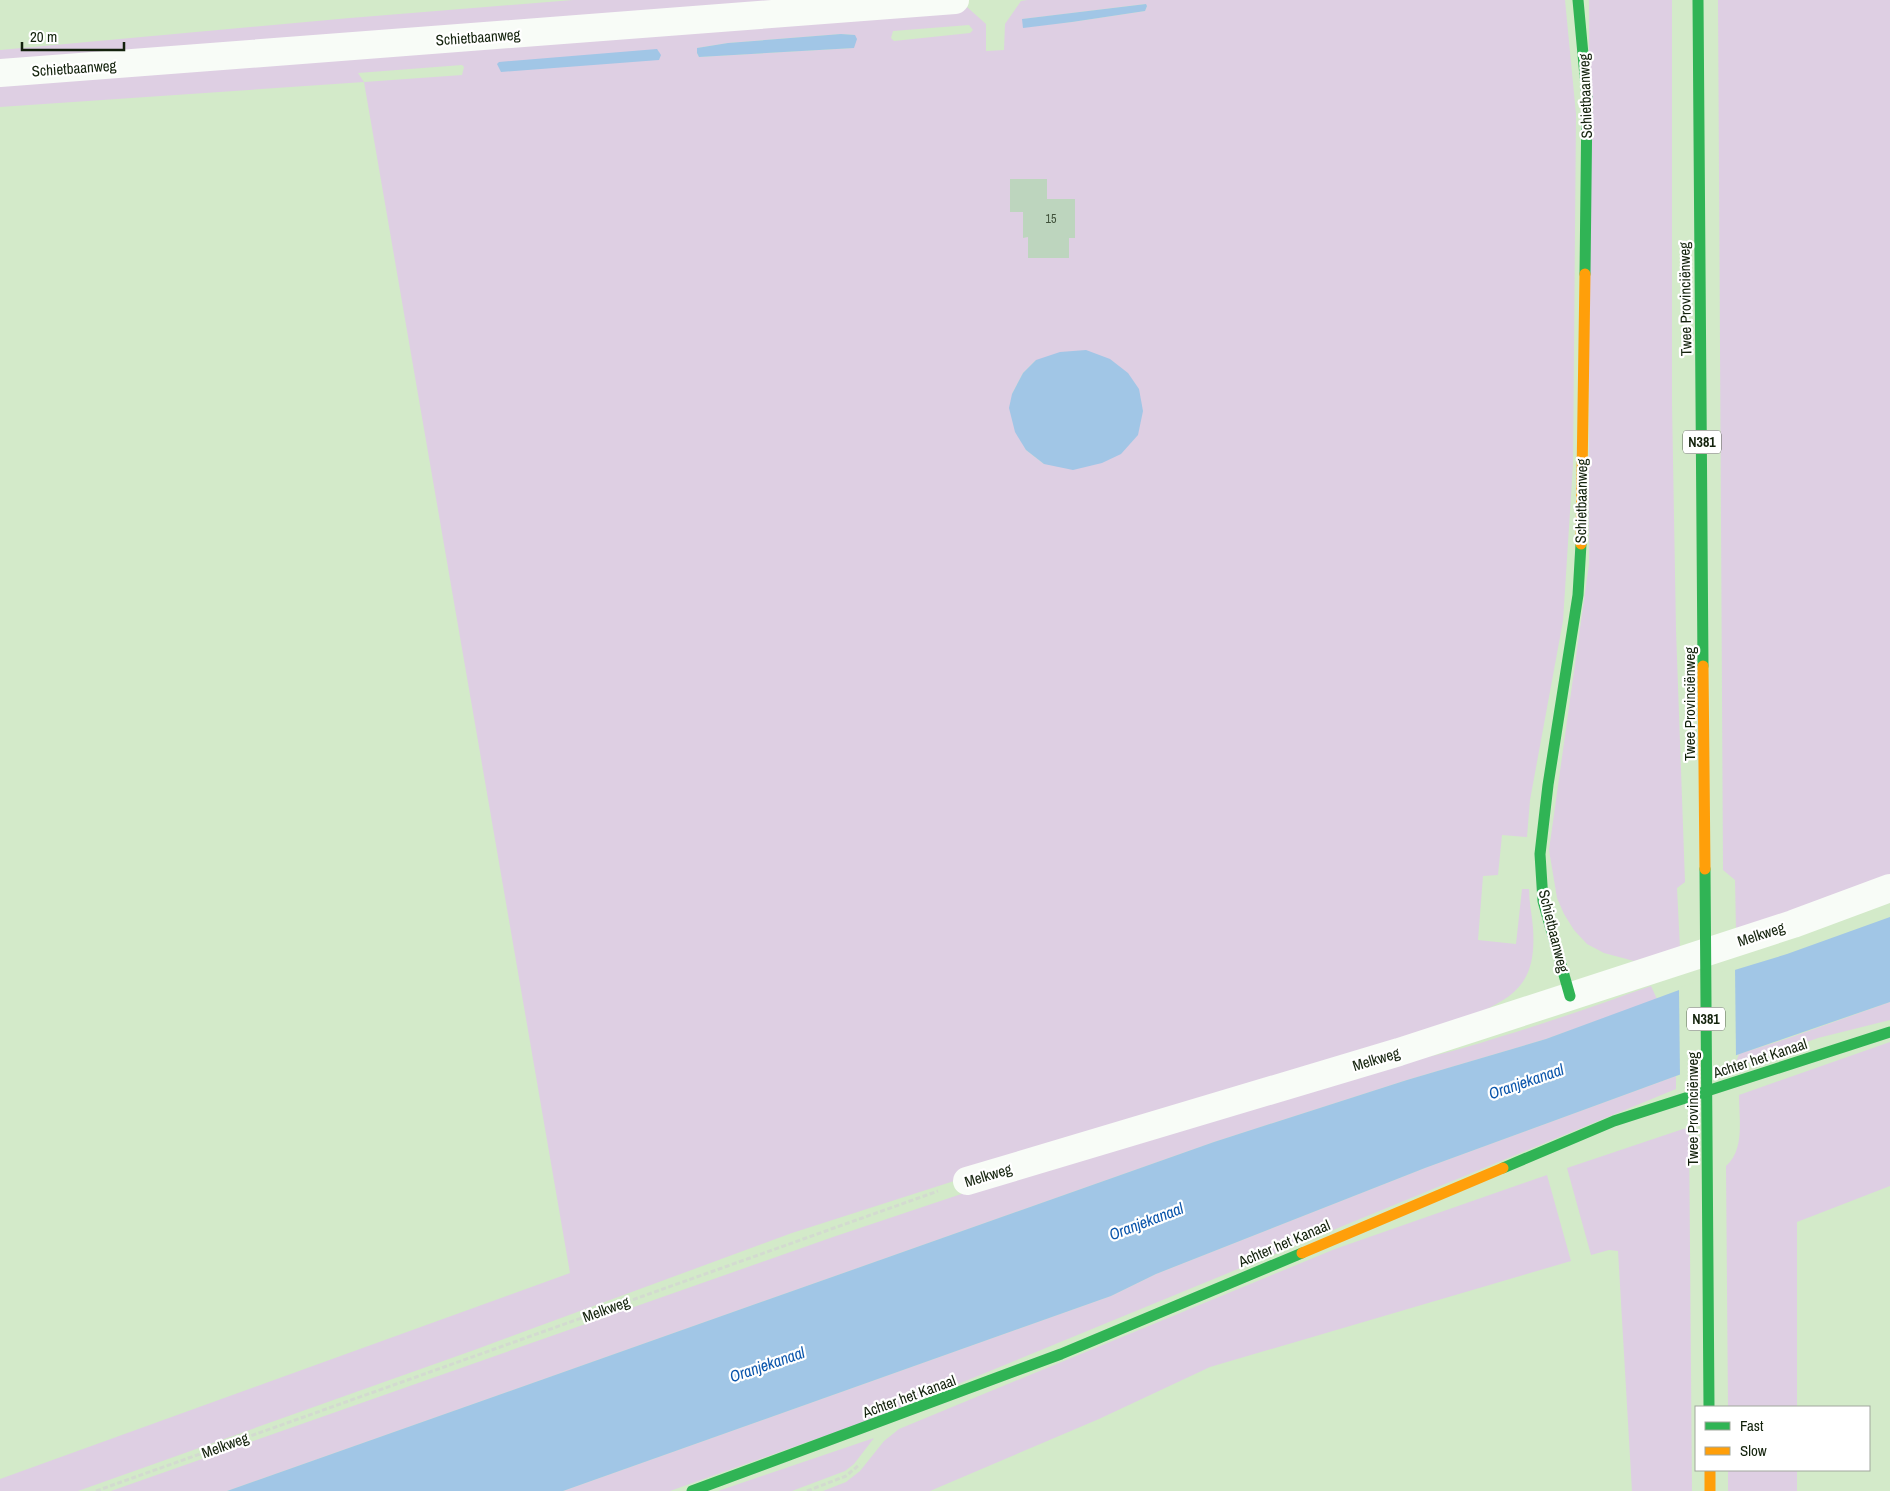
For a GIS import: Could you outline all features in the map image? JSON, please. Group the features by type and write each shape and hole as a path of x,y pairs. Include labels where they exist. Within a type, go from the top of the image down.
{"street":[{"name":"Schietbaanweg","path":"0,74 955,0"},
{"name":"Schietbaanweg","path":"1570,996 1543,901 1540,854 1548,785 1578,595 1581,546 1587,98 1578,0"},
{"name":"Twee Provinciënweg","path":"1698,0 1709,1406"},
{"name":"Melkweg","path":"967,1181 1399,1052 1793,924 1890,888"},
{"name":"Achter het Kanaal","path":"692,1491 1061,1354 1614,1121 1890,1032"},
{"path":"1710,1471 1710,1491"}],"path":[{"name":"Melkweg","path":"96,1491 967,1181"}],"shaded area":[{"path":"573,0 872,0 0,67 0,50"},
{"path":"1565,0 1576,114 1573,465 1563,621 1530,800 1527,837 1502,835 1498,875 1483,876 1478,940 1516,944 1522,889 1529,889 1533,944 1532,958 1524,981 1507,998 1480,1012 792,1233 477,1349 78,1491 0,1491 0,1479 570,1273 364,82 0,107 0,81 967,7 986,24 986,51 1004,50 1005,24 1021,1","holes":["1145,4 1147,6 1145,11 1072,22 1023,27 1023,19","969,25 973,30 970,33 894,41 891,38 893,31","841,34 855,35 854,48 699,57 697,53 697,48 728,43","462,65 464,67 462,75 364,82 358,73","1036,360 1044,464 1026,450 1012,394 1023,373"]},
{"path":"1589,0 1672,0 1672,404 1676,630 1685,882 1677,888 1680,948 1634,961 1604,953 1587,944 1574,930 1557,898 1549,850 1589,564"},
{"path":"1718,0 1890,0 1890,876 1736,930 1735,880 1723,870"},
{"path":"1651,986 1657,999 1546,1039 1407,1080 1214,1142 227,1491 111,1491 833,1237 1033,1170 1399,1062 1440,1054 1480,1043"},
{"path":"1890,1002 1890,1020 1818,1038 1734,1068 1739,1054"},
{"path":"1890,1042 1890,1186 1797,1222 1797,1406 1728,1406 1726,1166 1736,1151 1740,1133 1739,1095"},
{"path":"1676,1076 1676,1089 878,1417 670,1491 563,1491 1111,1296 1156,1274 1425,1168"},
{"path":"1689,1127 1692,1491 1632,1491 1618,1251 1609,1250 1591,1255 1567,1168"},
{"path":"1547,1175 1571,1261 1210,1367 1099,1419 930,1491 823,1491 846,1482 860,1471 884,1441 899,1429 1335,1249"},
{"path":"874,1438 854,1464 845,1471 792,1491 718,1491"},
{"path":"1728,1471 1797,1471 1797,1491 1728,1491"}],"water":[{"path":"1146,4 1145,11 1023,28 1022,19"},
{"path":"841,34 855,35 857,39 854,48 699,57 697,53 697,48 728,43"},
{"path":"657,49 661,55 659,60 501,72 497,64 499,62"},
{"path":"1086,350 1110,359 1128,373 1139,389 1143,411 1138,435 1121,454 1102,463 1073,470 1044,464 1026,450 1015,432 1009,408 1012,394 1023,373 1036,360 1060,352"},
{"name":"Oranjekanaal","path":"1890,917 1890,1002 1676,1076 1425,1168 1156,1274 1111,1296 563,1491 227,1491 1214,1142 1407,1080 1546,1039 1728,972 1787,954"}],"pier":[{"path":"1735,967 1736,1058 1680,1078 1679,988"}],"building":[{"path":"1010,179 1047,179 1047,199 1075,199 1075,238 1069,238 1069,258 1028,258 1028,237 1023,238 1023,212 1010,212"}],"traffic: fast":[{"path":"1578,0 1587,98 1585,274"},
{"path":"1698,0 1703,666"},
{"path":"1570,996 1543,901 1540,854 1548,785 1578,595 1581,544"},
{"path":"1705,869 1709,1406"},
{"path":"1503,1168 1614,1121 1890,1032"},
{"path":"692,1491 1061,1354 1302,1253"}],"traffic: slow":[{"path":"1581,544 1585,274"},
{"path":"1703,666 1705,869"},
{"path":"1302,1253 1503,1168"},
{"path":"1710,1471 1710,1491"}]}
